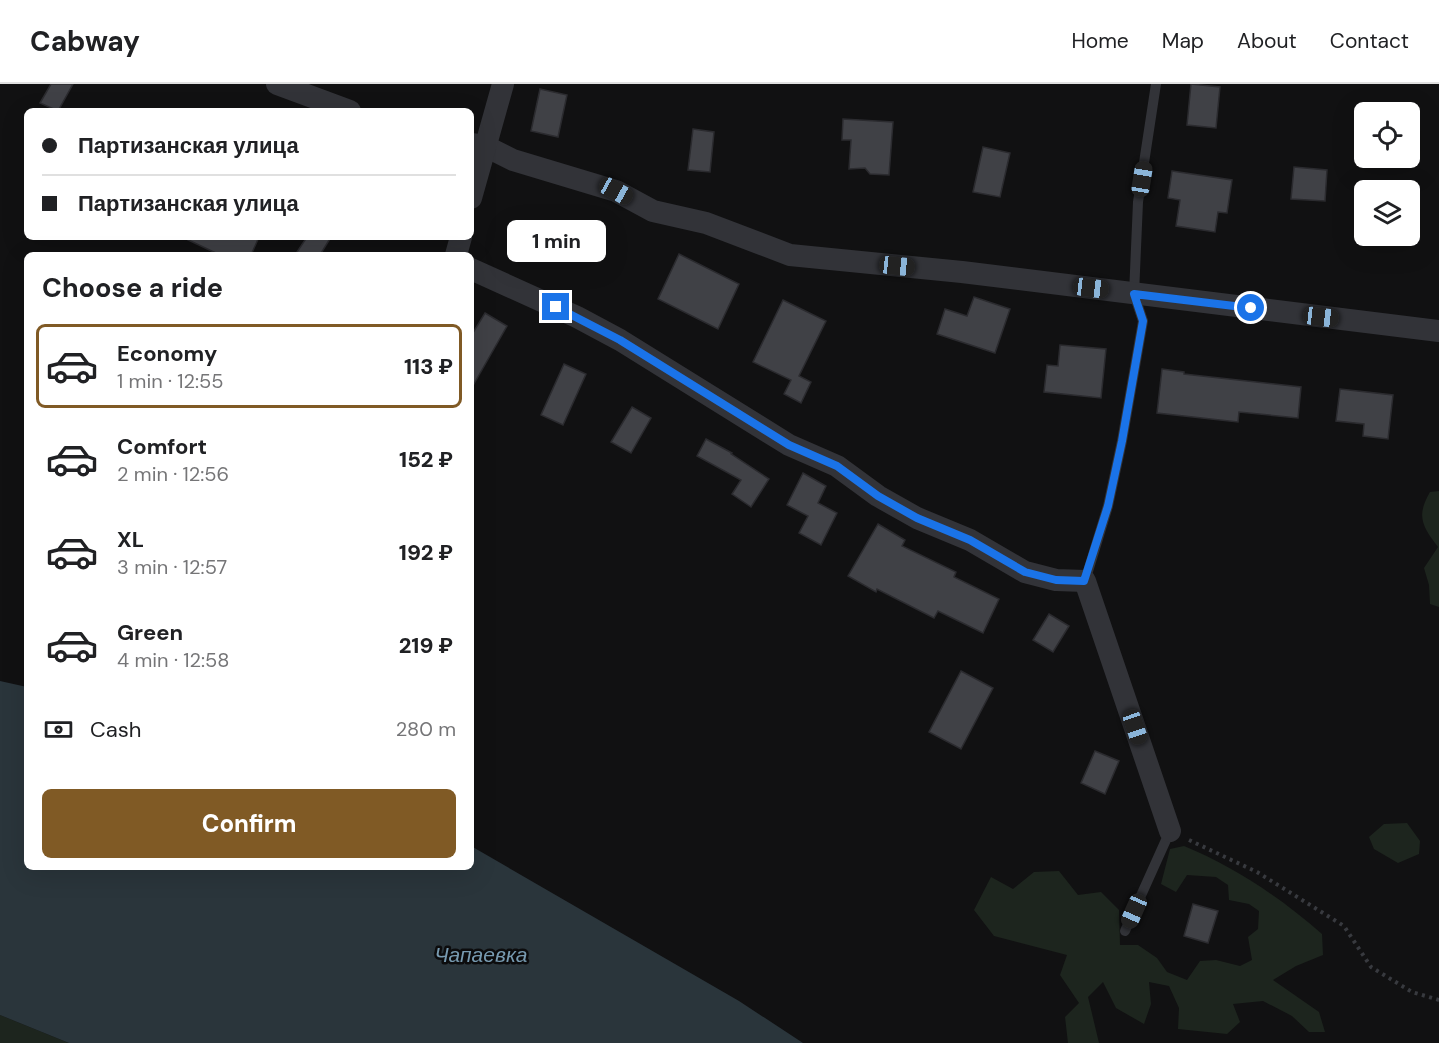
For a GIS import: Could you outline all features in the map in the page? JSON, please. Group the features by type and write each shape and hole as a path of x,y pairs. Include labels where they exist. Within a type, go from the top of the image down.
{"street":[{"path":"277,84 342,108"},
{"path":"474,175 478,145 503,84"},
{"path":"478,145 513,160 616,191 653,211 706,224 790,255 962,272 1439,331"},
{"path":"474,270 577,317 620,340 789,445 837,466 878,496 917,518 970,540 1025,572 1056,580 1084,581 1170,831"}],"lane":[{"path":"1084,581 1108,506 1143,321 1134,294 1138,202 1156,84"},
{"path":"1125,931 1170,831"}],"path":[{"path":"1170,831 1257,872 1344,926 1371,967 1412,992 1439,1000"}],"shaded area":[{"path":"1439,491 1439,607 1430,604 1429,585 1424,568 1438,547 1425,527 1422,514 1430,492"},
{"path":"1407,823 1420,841 1419,854 1398,863 1374,849 1369,837 1384,824"},
{"path":"1184,846 1257,884 1322,934 1323,955 1296,966 1273,980 1319,1012 1325,1032 1309,1032 1292,1016 1263,1001 1233,1004 1240,1022 1227,1034 1178,1029 1179,1008 1169,986 1149,982 1151,1004 1144,1024 1116,1008 1103,982 1088,997 1099,1043 1068,1043 1065,1017 1079,1003 1060,975 1067,955 994,936 974,910 991,877 1013,889 1034,872 1059,871 1078,895 1101,892 1119,910 1120,945 1138,945 1157,958 1167,972 1187,980 1200,961 1216,960 1240,966 1252,960 1248,937 1258,929 1259,911 1249,904 1229,900 1228,885 1216,877 1187,875 1176,892 1161,884 1170,849"},
{"path":"0,1015 69,1043 0,1043"}],"water":[{"name":"Чапаевка","path":"0,681 24,686 24,870 474,870 474,848 739,1001 803,1043 69,1043 0,1015"}],"building":[{"path":"51,84 73,84 60,108 51,108 40,103"},
{"path":"1191,84 1220,87 1216,128 1187,125"},
{"path":"540,89 567,95 558,137 531,131"},
{"path":"843,119 893,122 889,175 870,174 865,168 849,169 851,140 842,140"},
{"path":"693,129 714,132 710,172 688,170"},
{"path":"983,147 1010,153 1000,197 973,192"},
{"path":"1294,167 1327,170 1325,201 1291,199"},
{"path":"1172,171 1232,180 1227,213 1218,212 1215,232 1176,226 1180,200 1168,198"},
{"path":"188,240 258,240 252,252 214,252"},
{"path":"305,240 329,240 322,252 297,252"},
{"path":"679,254 739,284 718,329 658,299"},
{"path":"974,297 1010,309 995,353 937,334 945,309 967,316"},
{"path":"783,300 826,321 799,376 811,382 801,403 784,394 791,380 753,362"},
{"path":"485,313 507,326 474,384 474,331"},
{"path":"1060,345 1106,349 1101,398 1044,392 1047,365 1058,366"},
{"path":"564,364 586,374 563,425 541,415"},
{"path":"1162,369 1184,372 1184,374 1301,387 1298,418 1239,412 1238,422 1157,413"},
{"path":"1340,389 1393,395 1388,439 1363,436 1364,424 1336,421"},
{"path":"632,407 651,418 631,453 611,442"},
{"path":"706,439 732,453 769,479 751,507 732,494 741,480 697,456"},
{"path":"803,473 826,486 818,503 837,513 821,545 799,533 808,516 787,505"},
{"path":"878,524 905,540 902,546 956,572 954,577 999,599 983,633 938,611 934,618 877,589 876,592 848,576"},
{"path":"1049,614 1069,626 1053,652 1033,640"},
{"path":"961,671 993,688 961,749 929,732"},
{"path":"1095,751 1119,761 1105,794 1081,783"},
{"path":"1193,904 1218,911 1208,943 1184,936"}],"route":[{"path":"556,307 620,340 682,381 789,445 837,466 878,496 917,518 970,540 1025,572 1056,580 1084,581 1108,506 1143,321 1134,294 1251,308"}]}
